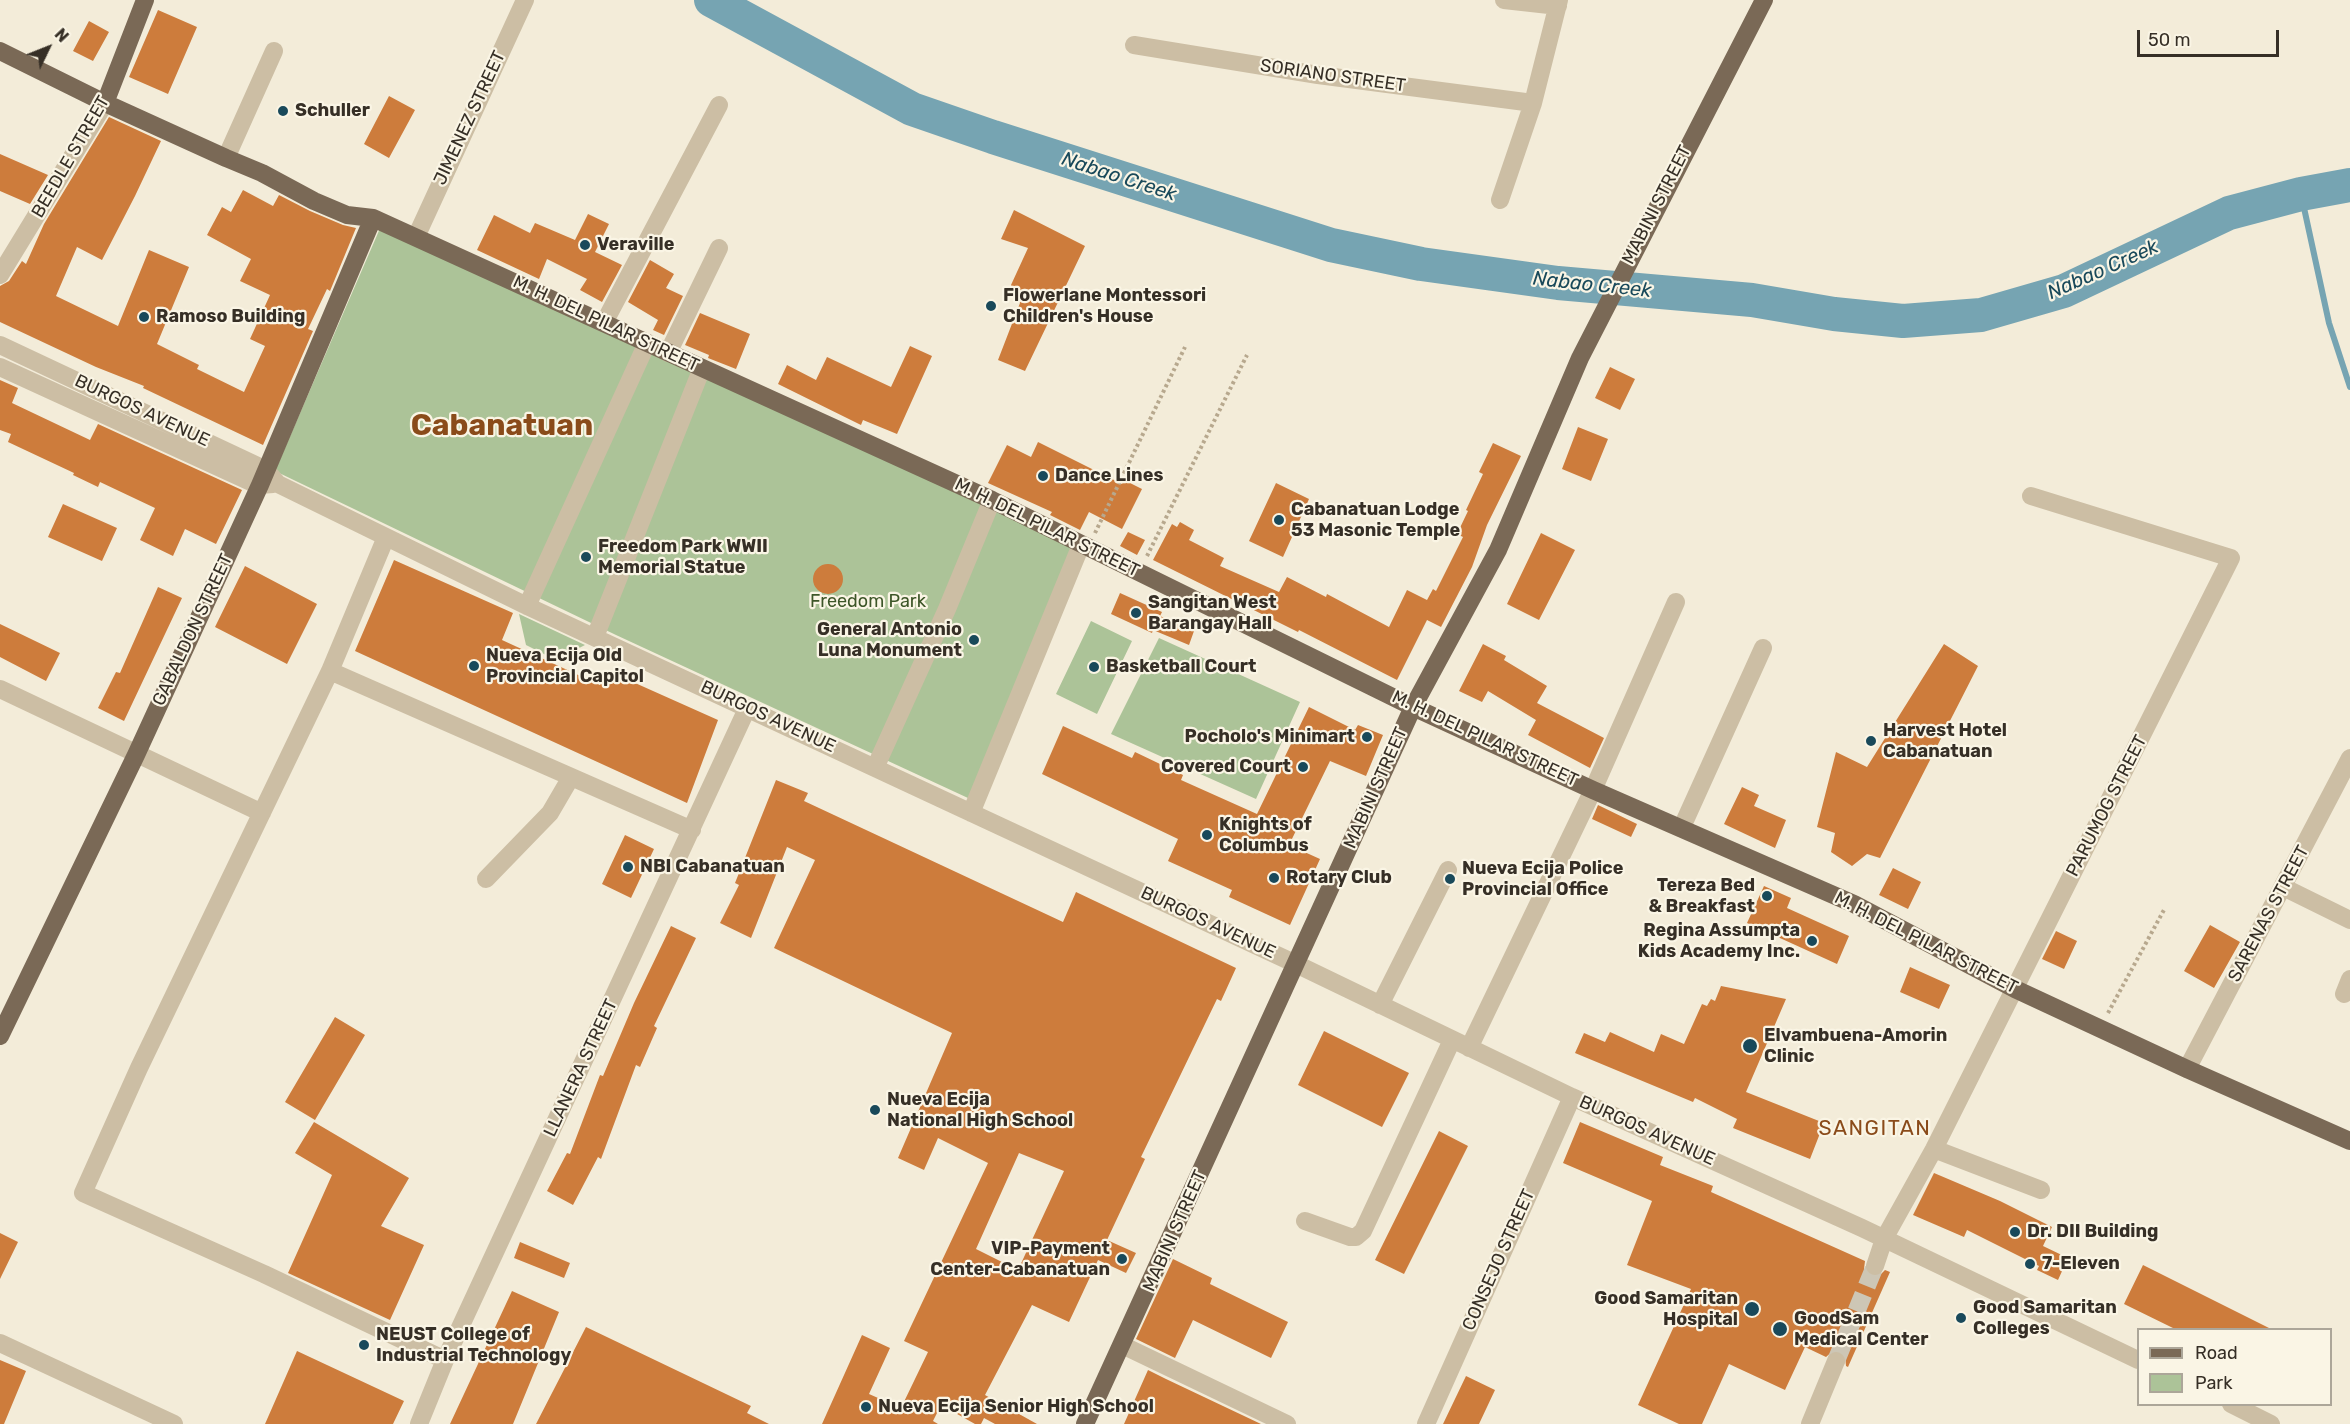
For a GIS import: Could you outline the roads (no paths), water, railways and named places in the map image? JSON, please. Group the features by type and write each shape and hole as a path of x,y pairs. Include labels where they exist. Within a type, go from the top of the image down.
{"main road":[{"name":"BEEDLE STREET","path":"105,103 145,0"},
{"name":"MABINI STREET","path":"1085,1424 1413,707 1498,549 1580,358 1764,0"},
{"name":"M. H. DEL PILAR STREET","path":"0,51 105,103 262,172 314,201 347,215 373,218 992,500 1139,571 1234,621 1413,707 1593,790 1854,904 2014,989 2350,1141"},
{"name":"GABALDON STREET","path":"0,1036 136,755 263,477 373,218"}],"street":[{"name":"JIMENEZ STREET","path":"416,237 525,0"},
{"path":"1500,200 1533,103 1559,3 1504,0"},
{"name":"SORIANO STREET","path":"1134,45 1318,75 1533,103"},
{"path":"226,158 274,51"},
{"name":"BEEDLE STREET","path":"0,275 105,103"},
{"path":"604,323 719,105"},
{"path":"668,353 719,248"},
{"path":"527,606 647,343"},
{"name":"BURGOS AVENUE","path":"0,345 527,606 1296,964 1572,1097 1884,1239 2137,1359"},
{"name":"BURGOS AVENUE","path":"0,367 263,477"},
{"path":"595,637 702,368"},
{"name":"PARUMOG STREET","path":"1875,1266 1884,1239 1934,1149 2231,558 2031,496"},
{"path":"875,768 947,609 992,500"},
{"path":"386,537 330,671 139,1068 83,1193 264,1274 445,1360"},
{"path":"971,813 1084,546"},
{"path":"1305,1221 1350,1237 1356,1237 1363,1231 1593,790 1676,602"},
{"path":"1682,827 1763,648"},
{"path":"330,671 692,830"},
{"path":"0,689 262,813"},
{"name":"LLANERA STREET","path":"419,1424 445,1360 745,713"},
{"name":"SARENAS STREET","path":"2187,1069 2350,758"},
{"path":"486,879 550,813 571,777"},
{"path":"1380,1005 1448,870"},
{"path":"2283,887 2350,920"},
{"name":"CONSEJO STREET","path":"1426,1424 1572,1097"},
{"path":"1934,1149 2041,1190"},
{"path":"0,1343 174,1424"},
{"path":"1122,1346 1287,1424"},
{"path":"1810,1424 1836,1361"},
{"path":"2235,1406 2271,1424"}],"waterway":[{"name":"Nabao Creek","path":"711,0 912,109 993,137 1331,245 1421,264 1558,283 1752,300 1834,314 1903,321 1981,315 2064,291 2229,213 2301,194 2350,185"},
{"name":"Nabao Creek","path":"2301,194 2329,323 2350,387"}],"tunnel":[{"path":"1836,1361 1875,1266"}],"place":[{"name":"Schuller","path":"283,111"},
{"name":"Veraville","path":"585,245"},
{"name":"Flowerlane Montessori Children's House","path":"991,306"},
{"name":"Ramoso Building","path":"144,317"},
{"name":"Dance Lines","path":"1043,476"},
{"name":"Cabanatuan Lodge 53 Masonic Temple","path":"1279,520"},
{"name":"Freedom Park WWII Memorial Statue","path":"586,557"},
{"name":"Sangitan West Barangay Hall","path":"1136,613"},
{"name":"General Antonio Luna Monument","path":"974,640"},
{"name":"Nueva Ecija Old Provincial Capitol","path":"474,666"},
{"name":"Basketball Court","path":"1094,667"},
{"name":"Pocholo's Minimart","path":"1367,737"},
{"name":"Harvest Hotel Cabanatuan","path":"1871,741"},
{"name":"Covered Court","path":"1303,767"},
{"name":"Knights of Columbus","path":"1207,835"},
{"name":"NBI Cabanatuan","path":"628,867"},
{"name":"Rotary Club","path":"1274,878"},
{"name":"Nueva Ecija Police Provincial Office","path":"1450,879"},
{"name":"Tereza Bed & Breakfast","path":"1767,896"},
{"name":"Regina Assumpta Kids Academy Inc.","path":"1812,941"},
{"name":"Elvambuena-Amorin Clinic","path":"1750,1046"},
{"name":"Nueva Ecija National High School","path":"875,1110"},
{"name":"Dr. DII Building","path":"2015,1232"},
{"name":"VIP-Payment Center-Cabanatuan","path":"1122,1259"},
{"name":"7-Eleven","path":"2030,1264"},
{"name":"Good Samaritan Hospital","path":"1752,1309"},
{"name":"Good Samaritan Colleges","path":"1961,1318"},
{"name":"GoodSam Medical Center","path":"1780,1329"},
{"name":"NEUST College of Industrial Technology","path":"364,1345"},
{"name":"Nueva Ecija Senior High School","path":"866,1407"}],"district":[{"name":"Cabanatuan","path":"502,426"},
{"name":"SANGITAN","path":"1875,1129"}],"park label":[{"name":"Freedom Park","path":"868,602"}]}
